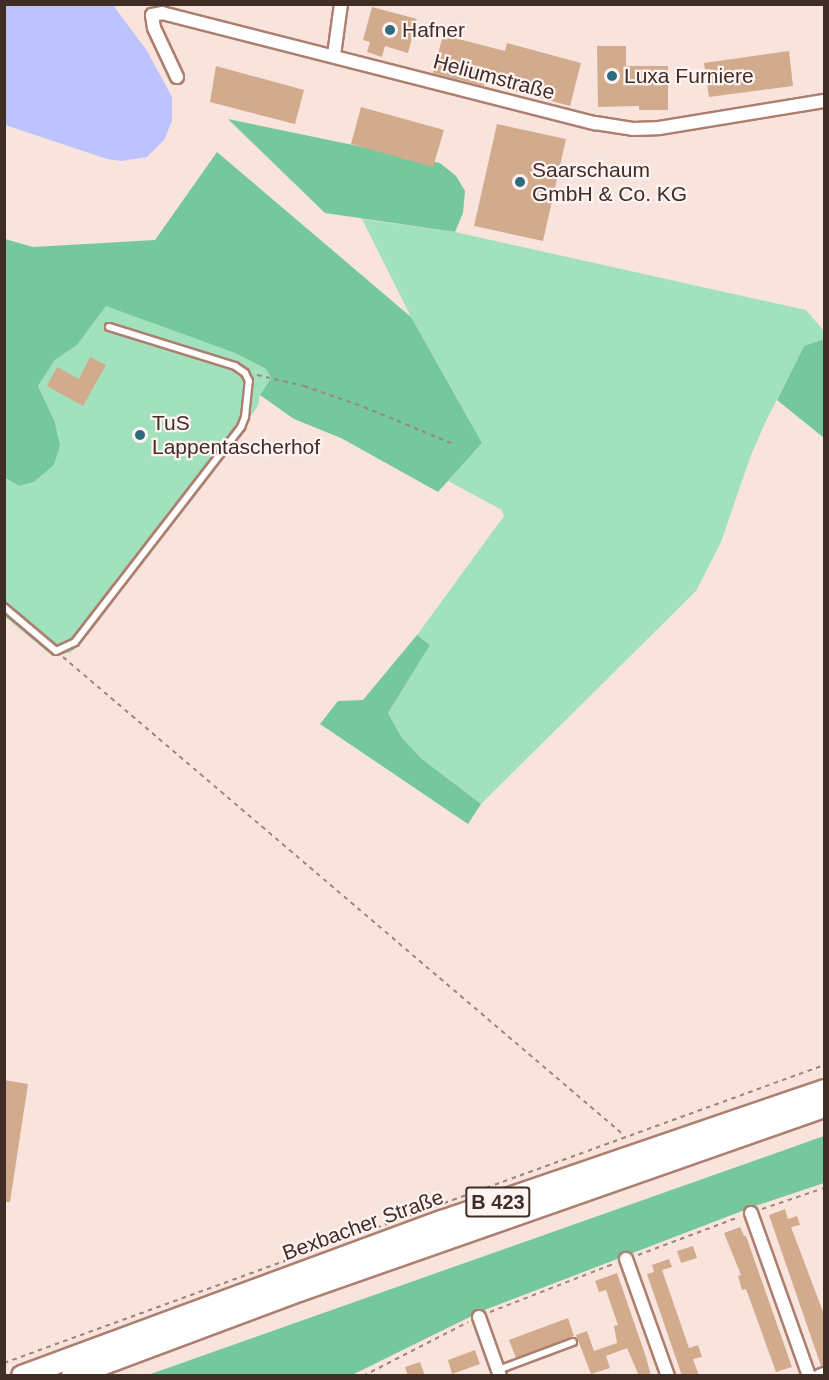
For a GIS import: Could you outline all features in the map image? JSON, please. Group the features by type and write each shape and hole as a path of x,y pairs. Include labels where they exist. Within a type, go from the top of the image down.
{"main road":[{"name":"Bexbacher Straße","path":"22,1376 442,1221 825,1090"},
{"name":"Bexbacher Straße","path":"72,1376 298,1291 825,1107"}],"street":[{"path":"334,55 341,4"},
{"name":"Heliumstraße","path":"177,77 154,28 152,15 162,13 595,123 633,129 659,128 825,101"},
{"path":"751,1213 809,1376"},
{"path":"626,1259 668,1376"},
{"path":"479,1317 499,1373"},
{"path":"819,1376 825,1374"}],"lane":[{"path":"4,607 56,651 75,642 241,427 248,402 249,381 245,373 236,366 109,327"},
{"path":"499,1373 573,1342"}],"path":[{"path":"245,373 324,393 451,443"},
{"path":"56,651 625,1136"},
{"path":"4,1362 825,1065"},
{"path":"363,1376 479,1317 626,1259 825,1188"}],"green space":[{"path":"228,119 440,163 456,176 465,191 463,213 455,232 325,213"},
{"path":"217,152 411,317 482,443 438,492 341,438 294,419 260,395 271,378 266,369 235,353 106,306 77,345 55,360 38,386 54,420 60,445 54,465 34,482 19,486 5,478 5,239 33,247 155,240"},
{"path":"362,219 455,232 806,310 824,331 824,339 804,346 765,423 751,455 721,542 696,591 481,804 422,759 402,738 388,713 430,645 417,635 504,516 502,510 448,481 482,443 411,317"},
{"path":"105,305 235,353 266,369 271,378 260,395 258,406 79,645 70,653 50,654 5,617 4,478 19,486 34,482 54,465 54,420 38,386 55,360 77,345"},
{"path":"824,339 824,438 777,400 804,346"},
{"path":"417,635 430,645 388,713 402,738 422,759 481,804 468,824 320,724 338,701 363,700"},
{"path":"824,1136 824,1183 755,1206 482,1311 352,1375 145,1376"}],"water":[{"path":"5,4 113,5 147,51 172,97 172,121 164,140 147,157 121,161 107,159 5,125"}],"building":[{"name":"Hafner","path":"372,7 417,19 408,53 385,46 382,57 367,52 370,42 363,40"},
{"path":"443,35 505,51 507,43 581,63 570,106 485,83 484,86 433,73"},
{"path":"597,46 626,46 626,66 668,66 668,110 639,110 639,106 598,107"},
{"path":"789,51 793,86 709,97 704,63"},
{"path":"216,66 304,90 295,124 210,102"},
{"path":"361,107 444,130 433,167 351,144"},
{"name":"Saarschaum GmbH & Co. KG","path":"497,124 566,139 543,241 474,226"},
{"path":"90,357 106,365 83,406 47,386 57,367 79,379"},
{"path":"4,1080 28,1084 10,1202 4,1202"},
{"path":"785,1209 788,1219 797,1216 800,1225 791,1227 825,1317 825,1366 821,1366 769,1215"},
{"path":"740,1227 746,1236 792,1367 776,1372 746,1289 742,1290 738,1276 741,1275 724,1233"},
{"path":"693,1246 697,1258 681,1263 677,1251"},
{"path":"669,1259 672,1267 662,1270 689,1348 698,1345 702,1357 693,1359 699,1376 682,1376 647,1274 654,1272 652,1265"},
{"path":"617,1273 651,1376 639,1376 627,1348 606,1356 610,1368 591,1374 576,1335 587,1331 594,1351 617,1343 614,1326 618,1325 606,1290 599,1292 595,1281"},
{"path":"568,1318 574,1336 516,1358 509,1340"},
{"path":"475,1350 480,1364 452,1374 448,1360"},
{"path":"420,1362 425,1376 408,1376 405,1367"}],"place":[{"name":"Hafner","path":"390,30"},
{"name":"Luxa Furniere","path":"612,76"},
{"name":"Saarschaum GmbH & Co. KG","path":"520,182"},
{"name":"TuS Lappentascherhof","path":"140,435"}]}
